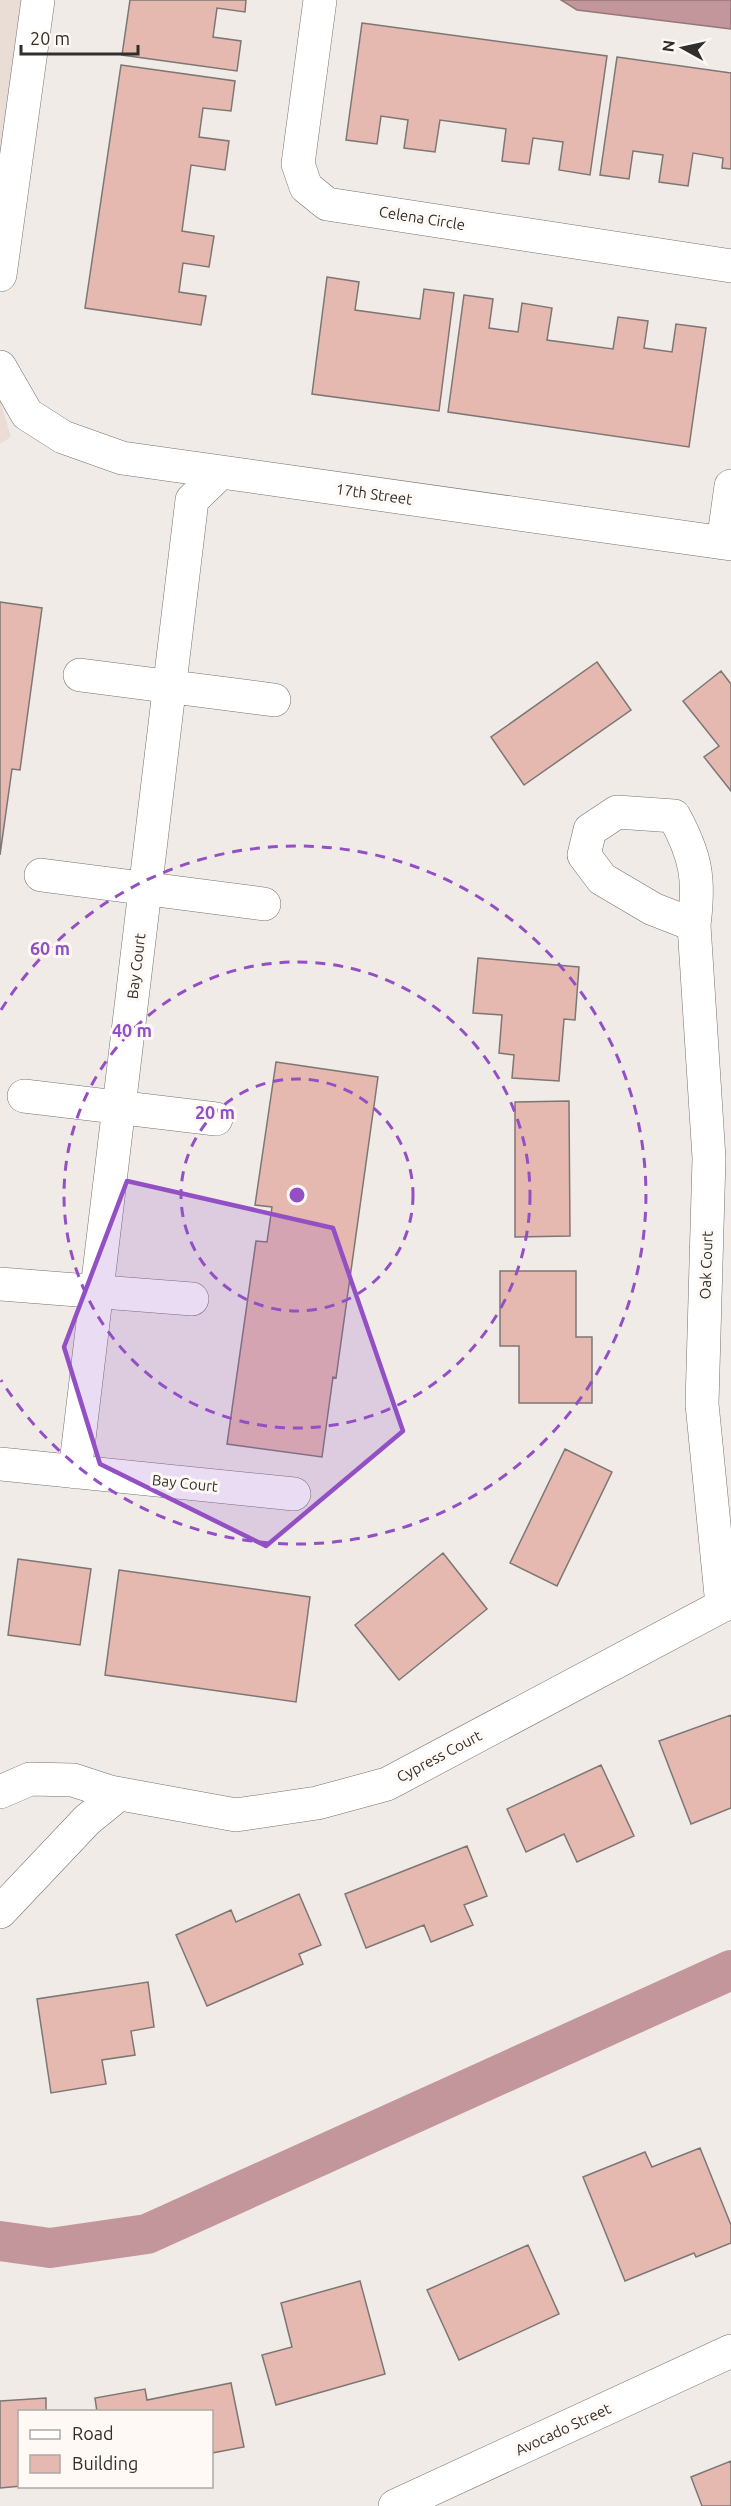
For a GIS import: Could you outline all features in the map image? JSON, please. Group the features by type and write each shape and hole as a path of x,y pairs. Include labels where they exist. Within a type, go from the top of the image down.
{"street":[{"path":"0,275 38,0"},
{"name":"Celena Circle","path":"320,0 298,164 306,187 327,204 731,266"},
{"name":"17th Street","path":"0,368 27,414 63,437 122,458 727,543"},
{"name":"Bay Court","path":"75,1472 192,501 221,472"},
{"path":"727,543 731,486"},
{"path":"80,675 274,700"},
{"path":"41,875 264,904"},
{"name":"Oak Court","path":"694,925 710,1158 702,1404 727,1603"},
{"path":"24,1096 216,1119"},
{"path":"0,1284 192,1299"},
{"name":"Bay Court","path":"0,1464 294,1494"},
{"name":"Cypress Court","path":"0,1792 30,1779 73,1780 119,1794 236,1815 317,1803 387,1784 727,1603"},
{"path":"0,1912 87,1820 119,1794"},
{"name":"Avocado Street","path":"398,2505 731,2351"}],"highlighted area":[{"path":"127,1181 333,1228 403,1431 266,1546 100,1464 64,1347"}],"shaded area":[{"path":"0,0 33,0 0,219"},
{"path":"561,0 731,0 731,29 577,10"},
{"path":"0,400 11,437 0,444"}],"building":[{"path":"130,0 246,0 245,12 217,8 213,37 241,41 237,71 122,55"},
{"path":"362,23 607,56 590,175 559,170 563,142 533,138 529,164 502,161 506,129 440,120 435,152 404,148 408,120 381,116 377,144 346,140"},
{"path":"617,57 731,73 731,169 722,168 723,158 693,153 688,186 659,182 663,155 633,151 629,179 600,175"},
{"path":"121,65 235,81 231,111 203,108 199,137 229,141 225,170 191,165 182,231 214,236 209,267 183,263 179,292 206,296 201,325 85,308"},
{"path":"327,277 359,282 355,310 420,319 424,289 454,293 439,411 312,394"},
{"path":"464,295 493,299 489,328 518,332 522,303 552,308 547,340 613,349 618,317 648,321 644,348 672,352 676,324 706,328 689,447 448,412"},
{"path":"0,602 42,608 20,770 12,769 0,855"},
{"path":"597,662 631,710 524,785 491,737"},
{"path":"721,671 731,684 731,791 704,757 719,746 683,701"},
{"path":"478,958 579,967 575,1020 564,1019 559,1081 512,1078 514,1055 499,1053 502,1015 473,1013"},
{"path":"276,1062 378,1077 336,1378 333,1377 322,1457 227,1444 256,1241 267,1242 272,1207 255,1205"},
{"path":"569,1101 570,1236 515,1237 515,1102"},
{"path":"500,1271 576,1271 576,1337 592,1337 592,1403 519,1403 519,1346 500,1346"},
{"path":"565,1449 612,1472 557,1586 510,1563"},
{"path":"443,1553 487,1609 399,1680 355,1625"},
{"path":"18,1559 91,1569 80,1645 8,1635"},
{"path":"119,1570 310,1597 296,1702 105,1675"},
{"path":"731,1715 731,1808 691,1824 659,1741"},
{"path":"601,1765 634,1836 577,1862 564,1834 526,1852 507,1809"},
{"path":"467,1846 487,1896 464,1905 473,1925 431,1942 424,1925 366,1948 345,1894"},
{"path":"299,1894 321,1945 299,1954 303,1964 207,2006 176,1935 231,1910 236,1922"},
{"path":"148,1982 154,2027 131,2031 135,2055 102,2060 106,2084 51,2093 37,1999"},
{"path":"700,2148 731,2225 731,2243 696,2257 694,2253 625,2281 583,2177 645,2152 652,2167"},
{"path":"528,2245 559,2314 459,2360 427,2290"},
{"path":"360,2281 385,2374 276,2405 262,2355 292,2347 281,2303"},
{"path":"231,2383 244,2447 213,2453 213,2410 97,2410 95,2398 145,2389 147,2400"},
{"path":"46,2398 46,2410 18,2410 18,2486 0,2488 0,2401"},
{"path":"731,2461 731,2506 702,2506 691,2477"}],"waterway":[{"path":"0,2241 50,2248 147,2234 731,1970"}]}
